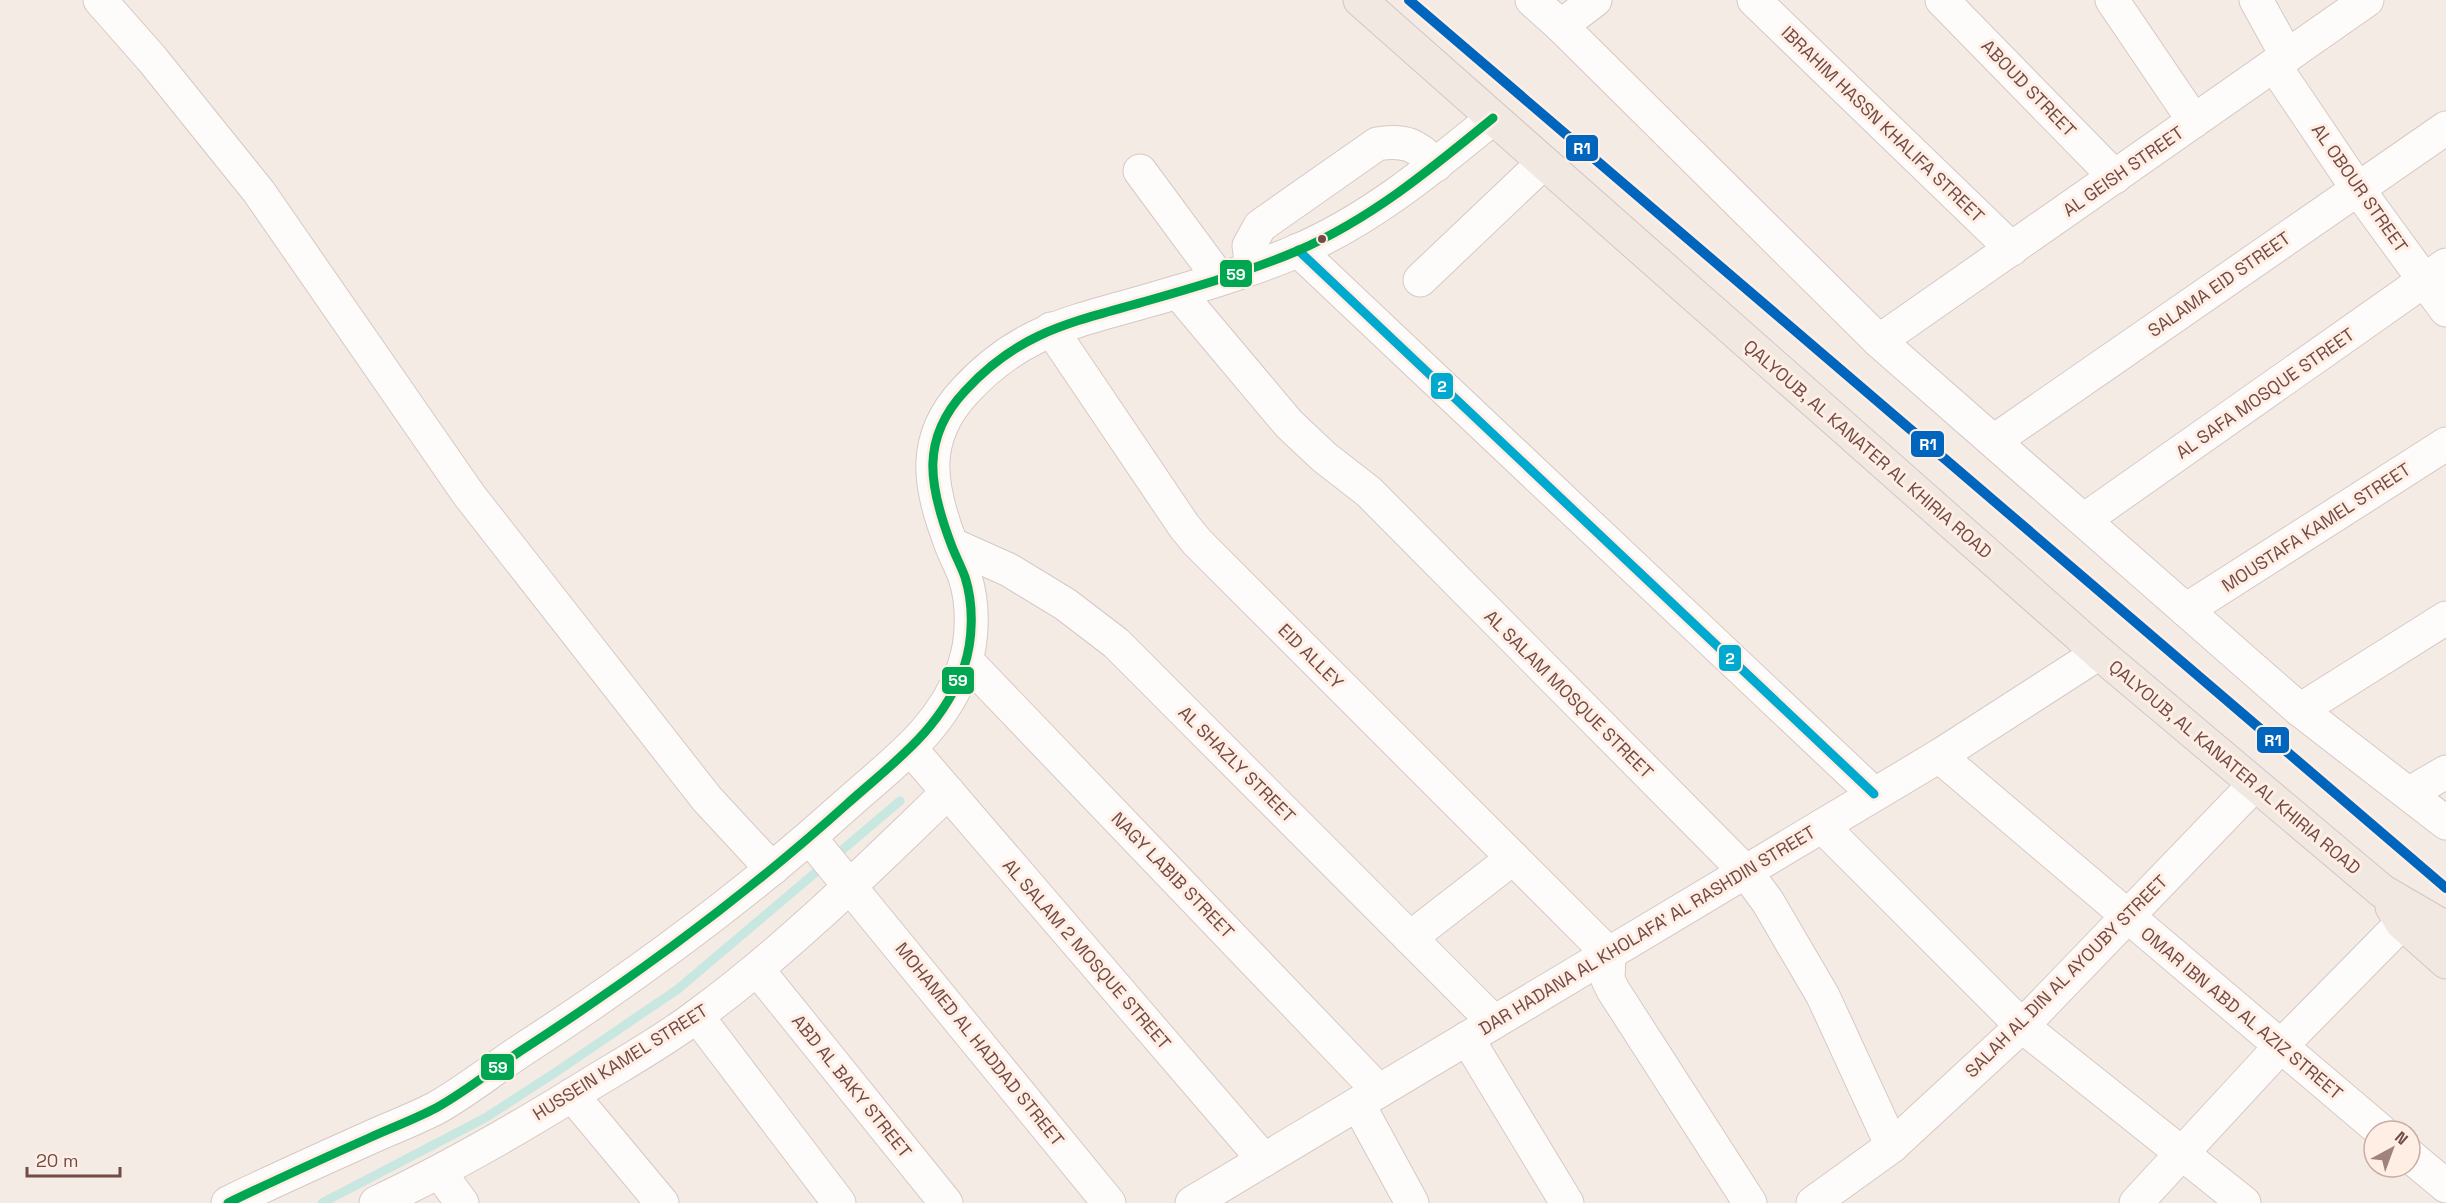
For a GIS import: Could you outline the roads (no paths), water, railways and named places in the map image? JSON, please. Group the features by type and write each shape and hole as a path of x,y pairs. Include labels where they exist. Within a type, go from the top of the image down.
{"main road":[{"name":"QALYOUB, AL KANATER AL KHIRIA ROAD","path":"1360,0 2099,653 2382,891 2437,923 2446,931"},
{"name":"QALYOUB, AL KANATER AL KHIRIA ROAD","path":"2382,891 2402,922 2446,963"}],"street":[{"path":"100,0 152,59 259,192 469,495 707,799 772,869"},
{"path":"1532,0 1879,341 2300,710 2446,823"},
{"path":"1561,26 1595,0"},
{"name":"IBRAHIM HASSN KHALIFA STREET","path":"1754,0 2012,249"},
{"name":"ABOUD STREET","path":"1942,0 2115,177"},
{"path":"2112,0 2194,121"},
{"name":"AL OBOUR STREET","path":"2256,0 2281,60 2357,188 2436,273 2446,310"},
{"name":"AL GEISH STREET","path":"1879,341 2367,0"},
{"path":"228,1203 438,1107 664,954 810,838 910,748 934,723 954,693 966,660 972,620 967,581 951,544 935,495 933,467 935,437 948,410 992,364 1020,344 1051,328 1178,292 1298,250 1356,221 1393,198 1492,118"},
{"name":"SALAMA EID STREET","path":"1994,441 2446,128"},
{"path":"1252,268 1249,246 1260,226 1377,144 1393,141 1408,143 1422,150 1436,165"},
{"path":"1420,280 1543,163"},
{"path":"1140,171 1219,278"},
{"path":"1298,250 1874,794"},
{"name":"AL SAFA MOSQUE STREET","path":"2084,520 2436,273"},
{"name":"AL SALAM MOSQUE STREET","path":"1178,292 1289,424 1324,457 1369,492 1745,871 1768,902 1823,996 1892,1146"},
{"name":"EID ALLEY","path":"1051,328 1197,542 1609,954"},
{"name":"MOUSTAFA KAMEL STREET","path":"2186,610 2446,444"},
{"name":"AL SHAZLY STREET","path":"951,544 1009,570 1065,604 1116,643 1410,938 1480,1030 1567,1203"},
{"path":"2300,710 2446,618"},
{"name":"DAR HADANA AL KHOLAFA' AL RASHDIN STREET","path":"1192,1203 1939,756 2099,653"},
{"name":"NAGY LABIB STREET","path":"966,660 1369,1097 1412,1203"},
{"name":"AL SALAM 2 MOSQUE STREET","path":"910,748 1264,1160"},
{"name":"OMAR IBN ABD AL AZIZ STREET","path":"1939,756 2367,1119"},
{"path":"2410,793 2446,772"},
{"name":"SALAH AL DIN AL AYOUBY STREET","path":"1834,1199 2022,1026 2254,785"},
{"name":"HUSSEIN KAMEL STREET","path":"376,1203 440,1173 572,1095 697,1016 757,969 851,885 948,792"},
{"path":"1822,825 2022,1026 2244,1203"},
{"name":"MOHAMED AL HADDAD STREET","path":"810,838 851,885 1109,1203"},
{"path":"1410,938 1513,858"},
{"path":"2136,1203 2281,1046 2402,922"},
{"path":"1609,954 1608,980 1613,990 1750,1203"},
{"name":"ABD AL BAKY STREET","path":"757,969 946,1203"},
{"path":"697,1016 839,1203"},
{"path":"572,1095 662,1203"},
{"path":"2422,1166 2446,1186"},
{"path":"440,1173 462,1203"}],"waterway":[{"path":"322,1203 485,1118 678,989 900,801"}]}
